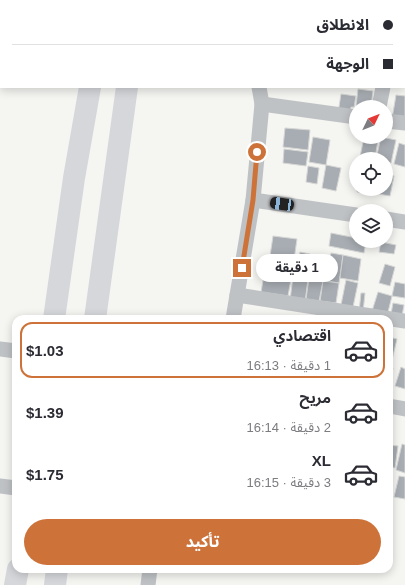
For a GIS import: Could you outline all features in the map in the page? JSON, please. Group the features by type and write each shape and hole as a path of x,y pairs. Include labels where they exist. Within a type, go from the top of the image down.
{"street":[{"path":"55,315 74,178 90,88"},
{"path":"95,315 127,88"},
{"path":"234,315 253,200 262,104 259,88"},
{"path":"380,100 383,88"},
{"path":"262,104 349,116"},
{"path":"393,122 405,123"},
{"path":"253,200 349,213"},
{"path":"393,220 405,222"},
{"path":"237,295 366,315"},
{"path":"393,319 405,321"},
{"path":"0,348 12,350"},
{"path":"393,406 405,408"},
{"path":"0,486 12,488"},
{"path":"15,585 17,573"},
{"path":"55,585 56,573"},
{"path":"148,585 150,573"}],"building":[{"path":"358,89 373,91 372,100 357,100"},
{"path":"341,94 356,96 355,100 349,100 349,115 338,113"},
{"path":"396,95 405,96 405,121 393,119"},
{"path":"285,128 310,130 308,150 283,147"},
{"path":"313,137 330,140 326,165 309,162"},
{"path":"393,139 396,140 393,154 393,152 378,152 379,144 393,144"},
{"path":"399,143 405,145 405,167 394,164"},
{"path":"363,144 377,144 376,152 361,152"},
{"path":"284,149 308,152 306,166 283,163"},
{"path":"326,165 341,168 336,191 322,188"},
{"path":"308,166 319,168 317,184 306,182"},
{"path":"331,233 349,237 349,248 365,248 364,253 329,246"},
{"path":"273,236 297,239 294,260 270,256"},
{"path":"393,244 396,245 394,254 379,252 380,248 393,248"},
{"path":"300,252 310,254 305,276 295,274"},
{"path":"331,253 343,255 339,283 327,281"},
{"path":"343,255 361,259 358,281 340,278"},
{"path":"385,264 395,267 390,286 379,283"},
{"path":"264,275 291,279 288,296 261,292"},
{"path":"293,277 308,279 305,302 290,300"},
{"path":"309,278 323,281 319,301 306,299"},
{"path":"346,280 358,283 353,307 341,305"},
{"path":"323,281 339,283 336,303 320,301"},
{"path":"395,282 405,284 405,298 392,296"},
{"path":"378,292 392,296 387,315 372,311"},
{"path":"361,293 365,293 363,312 359,312"},
{"path":"393,303 404,305 402,316 391,314"},
{"path":"393,338 397,339 393,356"},
{"path":"401,367 405,369 405,389 395,386"},
{"path":"402,444 405,445 405,473 396,470"},
{"path":"393,445 398,446 395,468 393,468"},
{"path":"399,476 405,477 405,499 394,497"}],"route":[{"path":"242,268 253,200 257,152"}]}
